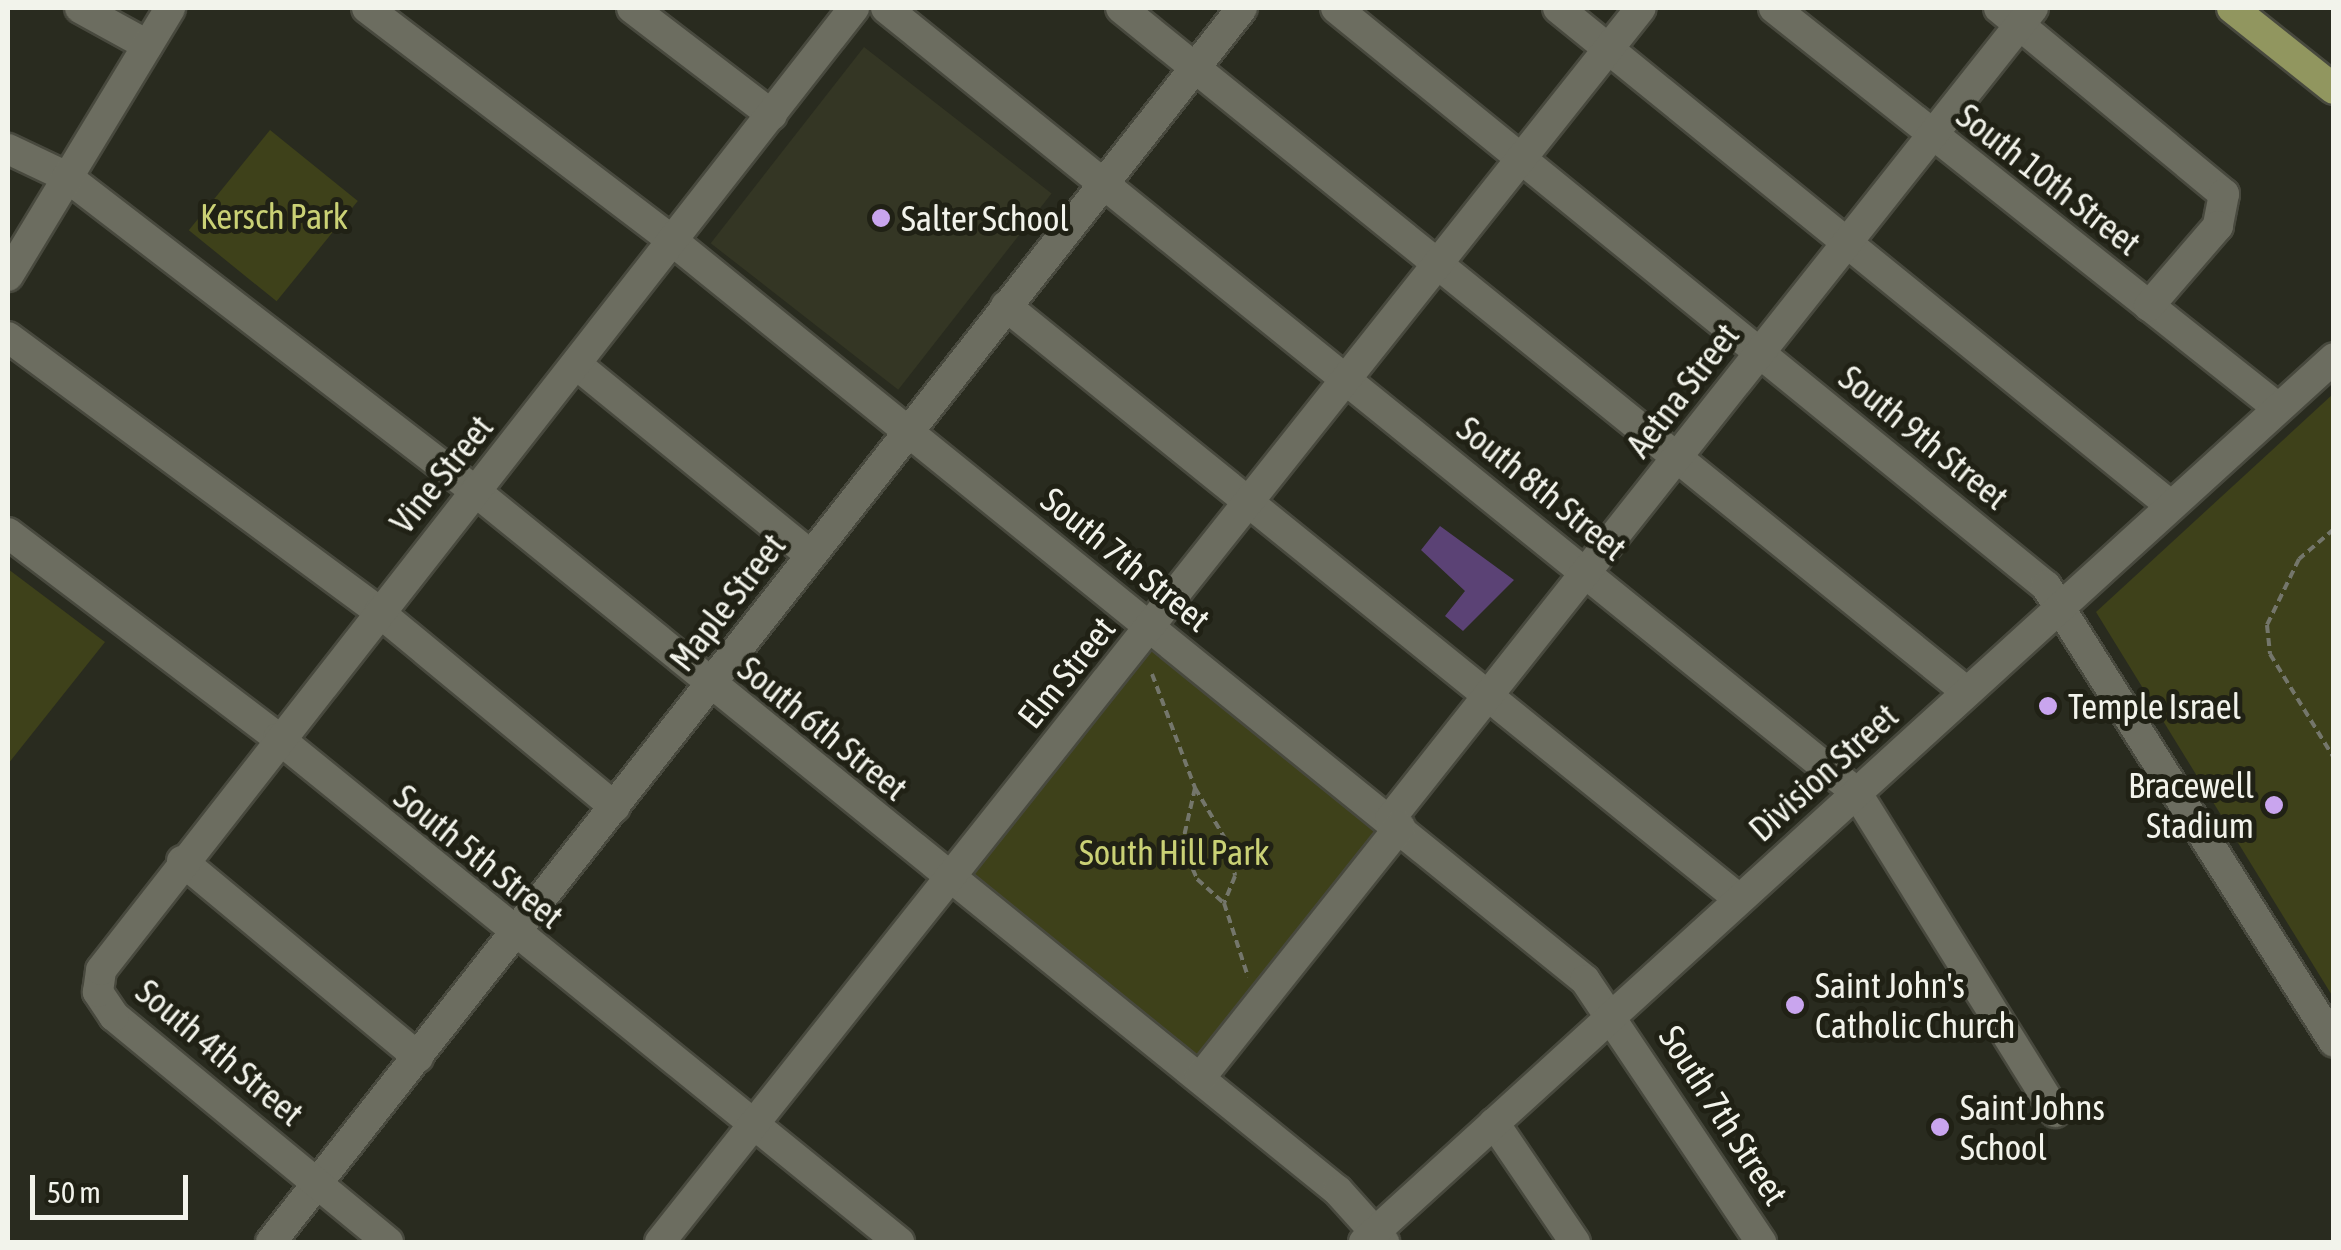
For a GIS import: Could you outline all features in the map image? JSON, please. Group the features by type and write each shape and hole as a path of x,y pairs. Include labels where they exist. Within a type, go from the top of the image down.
{"main road":[{"path":"2232,8 2334,90"}],"street":[{"path":"80,8 147,46"},
{"path":"8,276 170,8"},
{"name":"South 7th Street","path":"366,8 674,242 1151,626 1395,823 1613,1013 1761,1242"},
{"path":"632,8 772,115"},
{"name":"Vine Street","path":"98,992 106,959 674,242 854,8"},
{"name":"South 8th Street","path":"886,8 1856,792 2055,1112"},
{"path":"1121,8 1674,460 1967,692"},
{"name":"Maple Street","path":"271,1242 1242,8"},
{"name":"South 9th Street","path":"1336,8 1759,352 2062,606 2334,1042"},
{"path":"1558,8 2171,506"},
{"name":"Elm Street","path":"660,1242 1642,8"},
{"name":"South 10th Street","path":"1774,8 2278,408"},
{"path":"2017,13 2224,194 2218,226 2149,306"},
{"name":"Aetna Street","path":"1200,1078 1487,696 1932,135 2017,13"},
{"name":"South 6th Street","path":"8,149 67,177 476,491 710,685 1200,1078 1375,1238"},
{"path":"1006,306 1738,899"},
{"path":"8,337 379,612 615,808"},
{"name":"Division Street","path":"1375,1238 1613,1013 2334,358"},
{"path":"576,364 811,556"},
{"name":"South 5th Street","path":"8,533 278,738 898,1242"},
{"path":"182,861 418,1058"},
{"name":"South 4th Street","path":"98,992 130,1030 388,1242"},
{"path":"1494,1123 1575,1242"}],"path":[{"path":"2334,529 2299,558 2266,625 2270,654 2334,758"},
{"path":"1152,674 1195,788 1230,847 1234,876 1224,903"},
{"path":"1195,788 1182,845 1197,879 1224,903 1258,1004"}],"shaded area":[{"name":"Salter School","path":"864,47 1052,194 898,390 711,243"}],"green space":[{"name":"Kersch Park","path":"270,130 358,201 277,301 189,230"},
{"name":"Bracewell Stadium","path":"2333,394 2333,997 2096,612"},
{"path":"8,569 105,642 8,764"},
{"name":"South Hill Park","path":"1151,627 1399,828 1196,1078 948,877"}],"building":[{"path":"1440,526 1514,580 1463,631 1445,616 1465,591 1421,550"}],"place":[{"name":"Salter School","path":"881,218"},
{"name":"Temple Israel","path":"2048,706"},
{"name":"Bracewell Stadium","path":"2274,805"},
{"name":"Saint John's Catholic Church","path":"1795,1005"},
{"name":"Saint Johns School","path":"1940,1127"}]}
